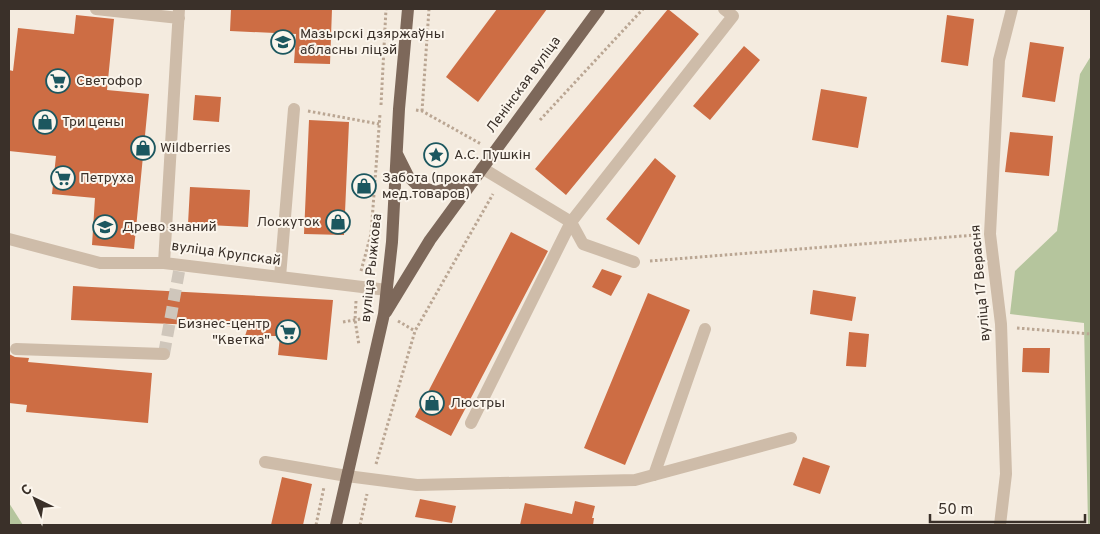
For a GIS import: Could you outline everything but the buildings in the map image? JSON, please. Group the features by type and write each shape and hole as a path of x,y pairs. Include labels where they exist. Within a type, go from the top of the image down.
{"main road":[{"name":"вуліца Рыжкова","path":"336,525 384,314 392,242 399,110 408,9"},
{"name":"Ленінская вуліца","path":"384,314 430,240 599,9"},
{"path":"397,152 408,176 418,186 436,192 474,180"}],"street":[{"path":"96,9 179,13"},
{"path":"471,423 572,222 734,16 724,9"},
{"name":"вуліца 17 Верасня","path":"1000,525 1006,474 1001,324 990,234 999,60 1012,9"},
{"name":"вуліца Крупскай","path":"179,13 164,263 387,290"},
{"path":"280,277 294,109"},
{"path":"482,168 572,222 583,244 634,262"},
{"path":"9,239 100,263 164,263"},
{"path":"654,475 705,328"},
{"path":"16,349 164,354"},
{"path":"265,462 347,476 417,485 635,480 791,438"}],"path":[{"path":"422,111 429,9"},
{"path":"538,123 643,9"},
{"path":"294,109 379,124"},
{"path":"399,110 422,111 494,152"},
{"path":"360,525 371,479 415,331 501,180"},
{"path":"634,262 990,234"},
{"path":"1001,324 1011,327 1091,334"}],"green space":[{"path":"1091,56 1091,525 1088,525 1084,323 1010,314 1015,271 1057,231 1080,74"},
{"path":"9,503 23,525 9,525"}],"tunnel":[{"path":"164,354 180,266"}],"place":[{"name":"Мазырскі дзяржаўны абласны ліцэй","path":"283,42"},
{"name":"Светофор","path":"58,81"},
{"name":"Три цены","path":"45,122"},
{"name":"Wildberries","path":"143,148"},
{"name":"А.С. Пушкін","path":"436,155"},
{"name":"Петруха","path":"63,178"},
{"name":"Забота (прокат мед.товаров)","path":"364,186"},
{"name":"Лоскуток","path":"338,222"},
{"name":"Древо знаний","path":"105,227"},
{"name":"Бизнес-центр \"Кветка\"","path":"288,332"},
{"name":"Люстры","path":"432,403"}]}
